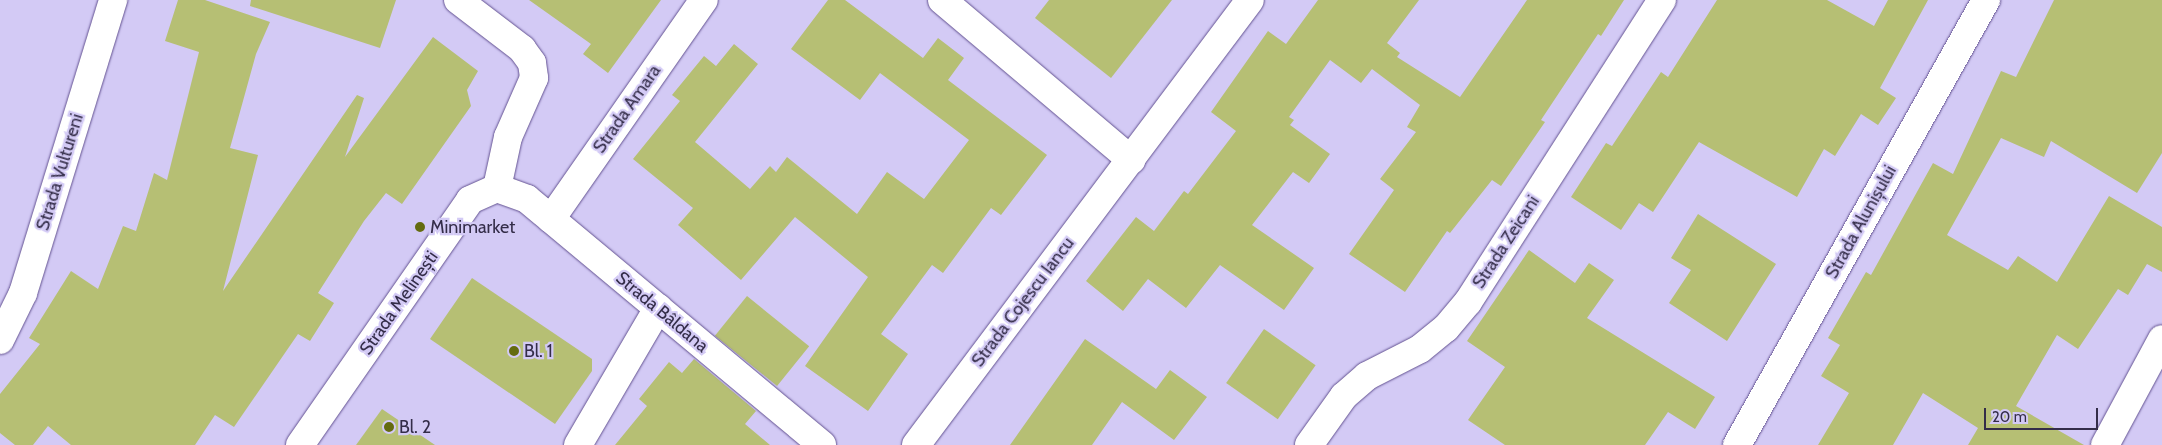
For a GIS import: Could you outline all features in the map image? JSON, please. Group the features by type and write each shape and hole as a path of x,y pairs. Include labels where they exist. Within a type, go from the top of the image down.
{"street":[{"name":"Strada Vultureni","path":"0,340 23,293 113,0"},
{"path":"458,0 522,50 532,63 534,78 508,137 497,188"},
{"name":"Strada Amara","path":"551,219 704,0"},
{"path":"942,0 1131,160"},
{"name":"Strada Cojescu Iancu","path":"916,445 1250,0"},
{"name":"Strada Zeicani","path":"1310,445 1344,396 1367,376 1420,349 1446,328 1468,302 1662,0"},
{"name":"Strada Alunișului","path":"1736,445 1986,0"},
{"name":"Strada Bâldana","path":"497,188 527,199 822,445"},
{"name":"Strada Melinești","path":"300,445 470,200 497,188"},
{"path":"578,445 658,308"},
{"path":"2105,445 2162,338"}],"building":[{"path":"178,0 205,0 270,22 256,54 230,148 258,155 223,291 357,95 364,98 345,157 433,37 478,71 467,90 471,106 402,204 386,193 364,221 318,293 334,303 310,341 298,334 234,427 215,415 195,445 71,445 48,426 33,445 15,445 0,433 0,394 40,344 29,338 71,271 98,289 123,226 136,231 154,173 167,180 199,52 165,41"},
{"path":"251,0 396,0 380,48 250,6"},
{"path":"529,0 661,0 608,73 583,54 591,44"},
{"path":"828,0 845,0 923,58 938,38 964,58 948,80 1047,155 1001,215 991,208 943,273 932,265 881,334 908,354 868,411 805,366 868,277 795,217 741,280 678,225 693,208 633,159 680,101 672,95 704,56 716,66 734,44 758,64 695,142 750,189 770,166 776,172 787,157 857,214 887,172 924,199 969,140 880,73 860,100 791,49"},
{"path":"1049,0 1172,0 1111,78 1035,18"},
{"path":"1318,0 1419,0 1387,43 1400,53 1397,57 1460,97 1527,0 1624,0 1601,36 1598,34 1541,120 1545,122 1501,186 1492,180 1450,233 1447,231 1405,292 1349,254 1394,190 1380,179 1416,132 1407,127 1420,105 1372,69 1361,83 1330,60 1289,117 1294,120 1290,125 1330,154 1309,183 1293,172 1252,225 1314,268 1284,310 1220,265 1186,308 1148,279 1123,311 1086,281 1136,217 1154,231 1184,191 1188,194 1236,131 1211,112 1268,31 1286,44"},
{"path":"1717,0 1827,0 1874,26 1888,0 1928,0 1880,88 1896,98 1878,125 1861,114 1835,156 1824,149 1797,197 1699,142 1653,212 1639,203 1621,230 1571,197 1606,143 1612,146 1661,72 1668,77"},
{"path":"2054,0 2162,0 2162,153 2137,193 2051,141 2044,157 2001,138 1947,235 2008,270 2018,256 2057,282 2109,196 2162,227 2162,272 2147,264 2128,295 2118,289 2078,349 2057,335 2016,406 2084,445 1968,445 1978,428 1923,393 1893,445 1818,445 1849,393 1821,376 1840,345 1828,338 1866,272 1871,275 1933,163 1953,174 2001,71 2016,77"},
{"path":"1698,214 1776,264 1727,341 1669,303 1691,270 1671,258"},
{"path":"1529,250 1575,283 1589,263 1614,280 1587,318 1715,397 1695,429 1668,412 1645,445 1505,445 1468,420 1505,367 1467,341"},
{"name":"Bl. 1","path":"472,278 592,359 592,371 555,424 430,339"},
{"path":"747,296 809,346 777,386 715,336"},
{"path":"1264,329 1316,365 1278,419 1226,383"},
{"path":"1085,339 1156,389 1170,370 1207,397 1174,440 1122,402 1092,445 1010,445"},
{"path":"694,359 756,411 745,424 770,445 615,445 647,406 639,399 669,362 682,373"},
{"name":"Bl. 2","path":"382,409 435,445 356,445"}],"place":[{"name":"Minimarket","path":"420,227"},
{"name":"Bl. 1","path":"514,351"},
{"name":"Bl. 2","path":"389,427"}]}
